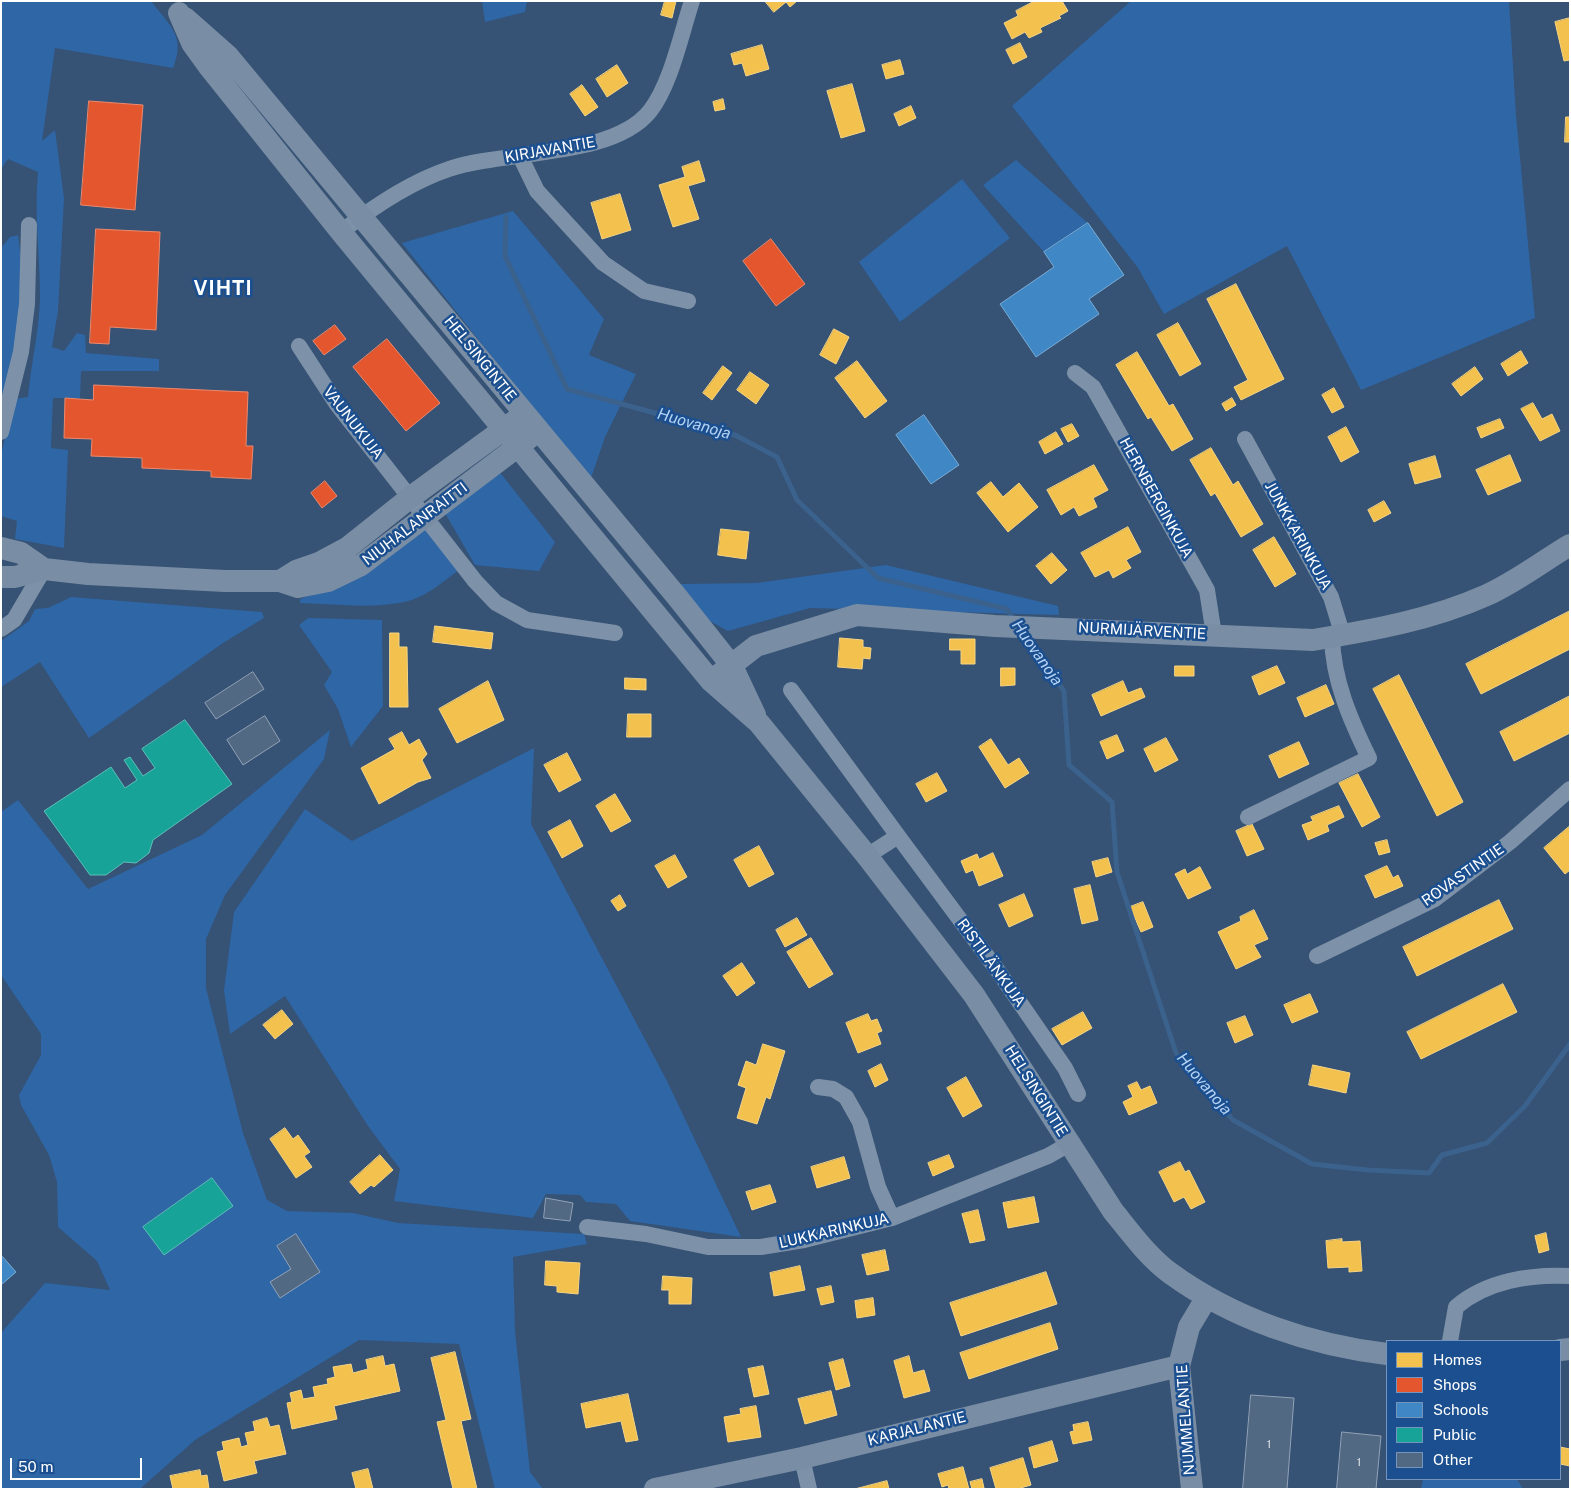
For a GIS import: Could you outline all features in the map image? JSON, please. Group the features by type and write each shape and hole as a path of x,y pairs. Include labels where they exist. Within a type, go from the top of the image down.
{"street":[{"name":"KIRJAVANTIE","path":"341,232 362,216 414,183 449,169 474,162 520,156 607,140 630,130 650,111 664,87 692,1"},
{"name":"HELSINGINTIE","path":"175,7 228,56 678,598 732,666 759,723"},
{"name":"HELSINGINTIE","path":"175,7 192,43 210,68 341,232 711,681 759,723 867,856 974,995 1113,1212 1138,1240 1169,1272 1208,1297 1276,1328 1318,1341 1361,1351 1386,1354"},
{"path":"520,156 537,191 603,263 644,291 688,302"},
{"path":"1,432 21,352 27,304 29,225"},
{"name":"VAUNUKUJA","path":"299,346 332,396 475,581 496,603 527,620 615,634"},
{"name":"HERNBERGINKUJA","path":"1075,373 1093,387 1207,590 1214,635"},
{"name":"NIUHALANRAITTI","path":"280,582 296,571 319,564 347,548 502,428 532,423"},
{"name":"NIUHALANRAITTI","path":"1,577 15,577 44,569 88,574 215,581 280,582 298,587 328,581 361,565 518,447 532,423"},
{"name":"JUNKKARINKUJA","path":"1244,439 1331,596 1337,636 1335,671 1355,730 1369,758 1248,817"},
{"name":"NURMIJÄRVENTIE","path":"711,681 756,646 857,615 995,626 1313,640 1391,627 1489,594 1570,545"},
{"name":"NIUHALANRAITTI","path":"1,548 21,553 44,569"},
{"path":"1,629 14,620 44,569"},
{"name":"RISTILÄNKUJA","path":"792,690 998,971 1065,1068 1078,1094"},
{"name":"ROVASTINTIE","path":"1317,956 1435,899 1510,842 1570,789"},
{"path":"867,856 898,836"},
{"path":"818,1086 833,1089 846,1098 860,1122 878,1187 892,1218"},
{"name":"LUKKARINKUJA","path":"587,1227 646,1234 708,1247 761,1247 804,1240 892,1218 1019,1168 1069,1144"},
{"path":"1450,1340 1456,1307 1477,1291 1490,1285 1533,1278 1570,1276"},
{"name":"NUMMELANTIE","path":"1192,1489 1179,1366 1189,1327 1208,1297"},
{"name":"KARJALANTIE","path":"655,1489 802,1458 1179,1366"},
{"path":"802,1458 809,1489"}],"shaded area":[{"path":"1,1 151,1 170,25 177,39 177,57 173,68 55,48 42,141 55,130 64,198 58,311 52,347 64,351 77,333 85,335 86,353 159,359 159,371 81,371 80,398 53,398 51,448 68,450 64,548 15,539 17,521 1,516 1,455 14,399 28,397 40,298 37,219 38,172 8,159 1,169"},
{"path":"482,1 527,1 525,12 485,22"},
{"path":"1131,1 1509,1 1516,115 1535,318 1361,390 1287,246 1164,314 1138,268 1012,106"},
{"path":"1016,160 1088,223 1044,252 983,185"},
{"path":"962,179 1010,238 900,322 859,262"},
{"path":"513,211 604,319 589,355 636,374 605,437 590,481 402,243"},
{"path":"18,235 24,281 19,335 1,405 1,248 10,237"},
{"path":"498,470 555,542 539,571 475,565 445,513"},
{"path":"425,527 460,569 426,593 412,600 391,604 352,606 300,603 300,599 371,571"},
{"path":"886,565 1058,606 1059,615 810,608 728,631 695,613 680,584 757,583"},
{"path":"71,597 262,612 264,618 223,643 89,738 40,662 1,687 1,641 29,621 35,609 48,608"},
{"path":"308,618 382,620 383,706 351,747 338,709 324,685 332,672 299,625"},
{"path":"330,730 324,759 225,895 206,939 206,988 243,1133 267,1200 287,1211 353,1213 398,1223 584,1234 587,1244 513,1257 515,1331 530,1472 543,1489 495,1489 459,1344 359,1340 195,1440 140,1489 1,1489 1,1333 45,1283 110,1290 97,1261 58,1227 57,1182 49,1155 21,1105 19,1095 41,1055 41,1034 1,975 1,812 18,800 88,889 202,835"},
{"path":"534,748 531,824 667,1081 741,1237 630,1221 616,1204 586,1202 580,1195 546,1194 533,1218 394,1201 400,1169 368,1126 285,996 230,1034 224,990 234,912 305,809 352,841"},
{"path":"1423,1480 1518,1480 1523,1489 1421,1489"}],"building: Homes":[{"path":"665,1 676,1 672,18 661,15"},
{"path":"765,1 797,1 790,7 786,2 774,12"},
{"path":"1035,1 1062,1 1068,11 1059,16 1061,18 1040,28 1042,32 1029,38 1025,32 1012,39 1004,23 1018,16 1016,11"},
{"path":"1570,18 1570,60 1564,61 1555,22"},
{"path":"1020,43 1027,57 1013,64 1006,50"},
{"path":"762,45 769,69 746,76 742,63 734,65 731,54"},
{"path":"900,60 904,74 886,79 882,65"},
{"path":"617,65 628,83 607,97 596,79"},
{"path":"852,84 865,131 841,138 827,91"},
{"path":"582,85 598,107 585,116 570,94"},
{"path":"723,99 725,109 715,111 713,102"},
{"path":"911,106 916,118 899,126 894,114"},
{"path":"1566,117 1570,117 1570,142 1565,142"},
{"path":"699,161 705,181 688,186 699,219 673,227 659,185 685,177 682,167"},
{"path":"620,194 631,230 602,239 591,203"},
{"path":"1236,284 1284,379 1241,400 1234,387 1248,380 1207,299"},
{"path":"1178,323 1201,364 1180,376 1157,335"},
{"path":"834,329 849,337 836,364 820,355"},
{"path":"1521,351 1528,363 1508,376 1501,364"},
{"path":"1137,352 1169,406 1173,404 1193,439 1172,451 1151,417 1148,419 1116,365"},
{"path":"857,361 887,401 865,418 835,378"},
{"path":"723,366 732,373 712,400 703,393"},
{"path":"1475,367 1483,379 1461,396 1452,384"},
{"path":"750,372 769,385 756,404 737,390"},
{"path":"1334,388 1344,407 1332,413 1322,395"},
{"path":"1232,398 1236,405 1226,411 1222,404"},
{"path":"1533,403 1542,419 1552,414 1560,431 1540,441 1521,409"},
{"path":"1500,419 1504,428 1481,438 1477,428"},
{"path":"1072,424 1079,436 1068,442 1061,429"},
{"path":"1346,427 1359,452 1341,462 1328,437"},
{"path":"1056,432 1063,444 1045,454 1039,442"},
{"path":"1211,448 1233,485 1238,481 1263,524 1241,537 1215,493 1211,496 1190,460"},
{"path":"1510,455 1521,481 1488,495 1476,470"},
{"path":"1435,456 1441,477 1415,484 1409,464"},
{"path":"1094,465 1108,490 1093,498 1097,507 1079,516 1074,507 1061,515 1047,490"},
{"path":"991,482 1003,497 1019,483 1038,507 1008,532 977,493"},
{"path":"1384,501 1391,513 1374,522 1368,510"},
{"path":"1128,527 1141,552 1126,560 1131,568 1113,578 1109,570 1095,577 1081,553"},
{"path":"721,529 749,532 746,559 718,555"},
{"path":"1274,537 1296,574 1275,587 1253,550"},
{"path":"1052,553 1067,570 1051,584 1036,566"},
{"path":"1570,611 1570,649 1481,694 1466,664"},
{"path":"435,626 493,633 491,649 433,642"},
{"path":"390,633 399,633 399,647 407,647 408,707 390,707"},
{"path":"840,638 863,640 863,647 871,648 870,659 863,658 862,669 838,667"},
{"path":"950,639 975,639 975,664 961,664 961,650 950,650"},
{"path":"1175,666 1194,666 1194,676 1175,676"},
{"path":"1277,666 1285,683 1259,695 1252,677"},
{"path":"1001,668 1015,668 1015,685 1001,686"},
{"path":"1399,675 1463,802 1437,816 1373,689"},
{"path":"625,678 646,679 646,690 625,689"},
{"path":"488,681 504,720 457,743 439,709"},
{"path":"1123,681 1128,693 1141,688 1145,697 1101,716 1092,695"},
{"path":"1326,685 1334,704 1305,717 1297,698"},
{"path":"1570,696 1570,733 1514,761 1500,732"},
{"path":"628,714 651,714 651,737 627,737"},
{"path":"402,732 409,745 419,739 427,754 422,760 431,778 418,782 379,804 361,768 395,749 389,739"},
{"path":"1117,735 1124,751 1107,759 1100,742"},
{"path":"1166,738 1178,760 1155,772 1144,749"},
{"path":"991,739 1008,765 1019,758 1029,773 1005,788 979,747"},
{"path":"1299,742 1309,764 1279,778 1269,756"},
{"path":"567,753 581,780 559,792 544,765"},
{"path":"937,773 947,791 926,802 916,784"},
{"path":"1358,774 1380,817 1362,827 1339,783"},
{"path":"615,794 631,821 611,832 596,806"},
{"path":"1339,806 1344,817 1327,825 1329,831 1308,840 1302,825 1313,821 1311,817"},
{"path":"570,820 583,846 562,858 548,832"},
{"path":"1252,824 1264,849 1247,856 1236,831"},
{"path":"1570,826 1570,870 1565,874 1544,848"},
{"path":"1387,840 1390,852 1379,855 1375,843"},
{"path":"759,846 774,874 749,887 734,860"},
{"path":"993,853 1003,876 979,886 973,870 966,873 961,861 977,854 979,859"},
{"path":"675,855 687,877 668,888 655,866"},
{"path":"1108,858 1112,872 1096,877 1092,862"},
{"path":"1387,866 1393,878 1398,875 1403,886 1375,898 1365,876"},
{"path":"1200,867 1211,888 1188,899 1175,874 1185,869 1187,874"},
{"path":"1090,885 1098,920 1082,924 1074,889"},
{"path":"1024,894 1033,916 1009,927 999,905"},
{"path":"620,895 626,906 618,911 611,901"},
{"path":"1499,900 1513,929 1417,976 1403,947"},
{"path":"1143,902 1153,927 1141,932 1130,907"},
{"path":"1254,910 1268,939 1254,945 1261,957 1236,969 1218,932 1241,921 1240,917"},
{"path":"797,918 807,935 785,947 776,930"},
{"path":"811,938 833,974 809,988 787,952"},
{"path":"742,963 755,983 737,996 723,976"},
{"path":"1503,984 1517,1012 1421,1059 1407,1032"},
{"path":"1310,994 1318,1012 1292,1023 1284,1005"},
{"path":"282,1010 293,1024 275,1039 263,1025"},
{"path":"1083,1012 1092,1028 1062,1045 1052,1029"},
{"path":"868,1014 871,1021 877,1019 882,1031 877,1033 881,1044 858,1053 846,1023"},
{"path":"1245,1016 1253,1035 1235,1043 1227,1023"},
{"path":"763,1044 785,1051 770,1099 766,1097 757,1124 737,1118 746,1088 738,1085 746,1061 756,1065"},
{"path":"881,1064 888,1080 875,1087 868,1071"},
{"path":"1313,1065 1350,1073 1346,1093 1309,1085"},
{"path":"966,1077 982,1106 963,1117 947,1088"},
{"path":"1137,1082 1141,1090 1150,1086 1157,1103 1129,1115 1123,1102 1133,1097 1128,1086"},
{"path":"285,1128 293,1139 298,1135 310,1152 304,1156 312,1167 296,1178 270,1139"},
{"path":"380,1155 393,1170 374,1187 371,1185 360,1194 350,1182"},
{"path":"949,1155 954,1167 933,1176 928,1163"},
{"path":"844,1157 850,1178 817,1188 811,1167"},
{"path":"1180,1162 1185,1172 1189,1170 1205,1202 1191,1209 1184,1197 1174,1202 1159,1172"},
{"path":"770,1185 776,1202 752,1210 746,1192"},
{"path":"1034,1197 1039,1222 1008,1228 1003,1203"},
{"path":"978,1210 985,1240 970,1243 962,1214"},
{"path":"1546,1233 1549,1250 1539,1253 1535,1236"},
{"path":"1342,1239 1342,1242 1360,1241 1362,1271 1349,1272 1349,1267 1328,1268 1326,1241"},
{"path":"885,1250 889,1270 867,1275 862,1255"},
{"path":"546,1261 580,1263 578,1294 557,1292 557,1286 545,1285"},
{"path":"800,1266 805,1290 774,1296 770,1273"},
{"path":"1046,1272 1057,1304 961,1336 950,1303"},
{"path":"663,1276 692,1278 691,1304 669,1304 669,1290 662,1290"},
{"path":"831,1286 834,1302 821,1305 817,1289"},
{"path":"873,1298 875,1315 857,1318 855,1301"},
{"path":"1050,1323 1058,1349 969,1379 960,1353"},
{"path":"455,1352 471,1419 461,1421 477,1489 453,1489 437,1422 446,1420 431,1358"},
{"path":"383,1356 385,1366 394,1364 400,1391 334,1406 337,1419 292,1429 287,1403 292,1402 290,1393 301,1390 303,1399 315,1397 313,1387 328,1384 327,1379 335,1377 333,1367 351,1364 353,1373 368,1369 366,1360"},
{"path":"909,1356 913,1373 924,1370 930,1391 904,1398 894,1361"},
{"path":"843,1359 850,1386 836,1390 829,1363"},
{"path":"763,1366 769,1394 754,1397 748,1369"},
{"path":"831,1391 837,1415 805,1424 798,1399"},
{"path":"628,1394 638,1440 626,1442 621,1421 586,1428 581,1404"},
{"path":"756,1406 761,1437 728,1442 724,1417 741,1414 740,1409"},
{"path":"267,1418 270,1427 279,1425 286,1454 254,1461 257,1473 224,1481 217,1452 224,1450 222,1442 239,1438 241,1447 248,1445 245,1433 255,1431 253,1422"},
{"path":"1088,1422 1092,1440 1073,1444 1070,1432 1074,1431 1073,1425"},
{"path":"1052,1441 1058,1461 1034,1468 1029,1448"},
{"path":"1561,1447 1570,1449 1570,1466 1561,1464"},
{"path":"1023,1458 1031,1485 1017,1489 996,1489 990,1468"},
{"path":"963,1467 969,1489 949,1489 948,1485 942,1487 938,1474"},
{"path":"368,1469 373,1489 356,1489 352,1473"},
{"path":"200,1470 201,1476 207,1475 209,1489 173,1489 170,1476"},
{"path":"982,1479 984,1488 972,1489 970,1482"},
{"path":"887,1481 889,1489 855,1489"}],"building: Shops":[{"path":"89,101 143,105 135,210 81,205"},
{"path":"96,229 160,232 156,330 110,327 109,344 90,343"},
{"path":"771,239 805,284 776,306 743,261"},
{"path":"335,325 346,339 324,355 313,341"},
{"path":"387,339 440,403 406,431 353,367"},
{"path":"94,385 248,392 246,446 253,446 251,479 211,477 211,471 142,468 142,458 91,456 92,439 64,438 65,398 93,400"},
{"path":"325,481 337,496 322,508 311,493"}],"building: Schools":[{"path":"1088,223 1124,275 1089,299 1099,314 1036,357 1000,304 1054,267 1044,252"},
{"path":"924,415 959,465 931,484 896,435"},
{"path":"1,1255 16,1272 1,1285"}],"building: Public":[{"path":"185,720 232,784 153,840 149,853 136,863 124,862 106,875 90,875 44,811 111,767 125,788 137,780 124,760 130,757 143,776 155,768 142,749"},
{"path":"212,1178 233,1206 164,1255 143,1227"}],"building: Other":[{"path":"253,672 264,689 216,719 205,703"},
{"path":"265,716 280,741 243,765 227,740"},
{"path":"546,1198 573,1203 570,1221 544,1218"},
{"path":"296,1234 320,1272 280,1298 270,1282 291,1269 277,1246"},
{"path":"1251,1395 1294,1398 1287,1489 1243,1489"},
{"path":"1342,1432 1381,1436 1376,1489 1337,1489"}],"waterway":[{"name":"Huovanoja","path":"506,217 505,256 567,389 735,435 777,457 797,500 878,578 1007,609 1015,621"},
{"name":"Huovanoja","path":"1024,634 1064,691 1069,765 1112,802 1117,872 1176,1053 1233,1120 1312,1164 1367,1170 1429,1173 1442,1155 1487,1143 1525,1106 1570,1044"}],"district":[{"name":"VIHTI","path":"223,289"}]}
